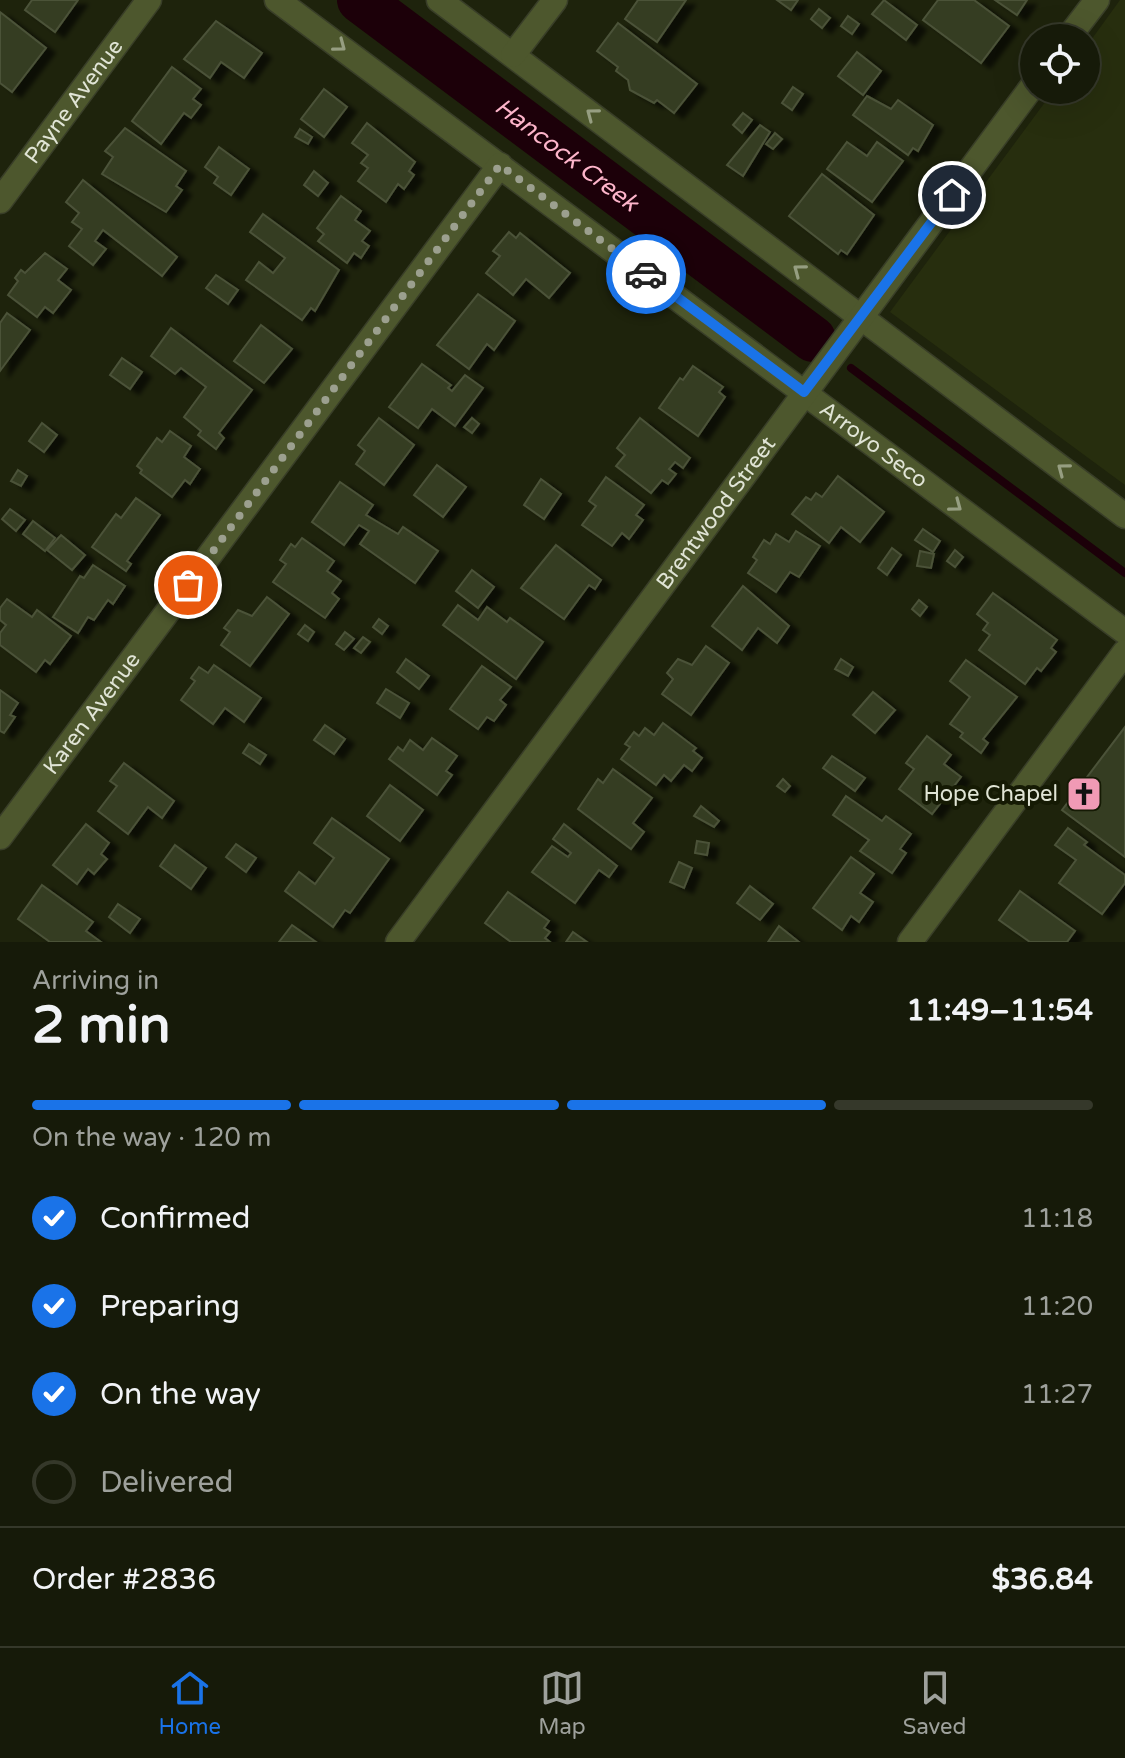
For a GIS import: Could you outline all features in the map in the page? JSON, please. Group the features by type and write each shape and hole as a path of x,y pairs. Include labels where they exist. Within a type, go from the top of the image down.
{"street":[{"name":"Payne Avenue","path":"0,201 149,0"},
{"name":"Arroyo Seco","path":"277,0 1125,632"},
{"path":"439,0 1125,516"},
{"path":"513,55 555,0"},
{"path":"1079,24 1097,0"},
{"name":"Brentwood Street","path":"398,942 1020,103"},
{"name":"Karen Avenue","path":"0,837 500,165"},
{"path":"910,942 1125,652"}],"shaded area":[{"path":"1120,0 1125,0 1125,485 890,312 1044,104 1100,104 1100,28"}],"building":[{"path":"32,0 78,0 55,32 25,10"},
{"path":"638,0 686,0 657,42 625,19"},
{"path":"777,0 798,0 791,10"},
{"path":"884,0 917,25 906,40 872,14"},
{"path":"938,0 974,0 1009,26 981,63 923,20"},
{"path":"995,0 1027,0 1017,15"},
{"path":"819,9 830,18 822,28 811,19"},
{"path":"0,12 46,48 12,92 0,83"},
{"path":"848,16 859,24 852,34 841,26"},
{"path":"216,21 262,53 244,78 221,62 210,78 184,59"},
{"path":"618,23 697,84 674,113 657,100 654,103 630,90 628,80 616,71 618,67 597,51"},
{"path":"857,52 881,71 863,95 838,76"},
{"path":"172,67 201,89 193,99 201,105 191,118 184,113 161,144 132,121"},
{"path":"793,87 803,94 792,110 782,103"},
{"path":"324,89 347,107 324,137 301,119"},
{"path":"867,96 891,109 898,100 933,125 918,151 913,148 908,155 853,115"},
{"path":"743,113 752,120 742,133 733,125"},
{"path":"367,123 415,162 409,171 414,175 404,189 398,184 386,202 358,181 368,168 361,163 368,155 352,143"},
{"path":"760,125 770,132 743,176 727,165"},
{"path":"125,128 186,171 176,186 182,190 166,212 102,174 113,157 105,151"},
{"path":"300,129 312,137 308,144 295,137"},
{"path":"775,133 782,139 773,149 766,144"},
{"path":"847,142 867,156 877,142 903,161 872,202 827,169"},
{"path":"219,147 249,169 231,195 214,183 218,177 205,167"},
{"path":"314,171 328,183 318,196 304,185"},
{"path":"822,174 874,215 847,254 841,250 838,254 789,216"},
{"path":"83,180 177,257 162,276 103,230 95,241 106,249 93,265 69,246 82,229 72,222 79,213 66,202"},
{"path":"341,196 361,211 355,220 370,231 362,241 369,246 361,258 354,253 347,263 318,241 324,234 317,228"},
{"path":"263,214 339,270 315,311 311,308 302,320 246,280 259,262 273,273 285,258 250,232"},
{"path":"509,232 516,238 520,233 570,273 549,298 526,279 513,295 486,273 500,256 493,251"},
{"path":"45,253 67,269 58,280 71,290 53,313 45,307 37,317 8,295 18,281 15,278 21,270 25,273"},
{"path":"216,275 238,290 228,304 206,288"},
{"path":"478,294 515,321 494,350 487,344 469,369 437,345"},
{"path":"7,313 30,330 0,371 0,323"},
{"path":"261,325 292,349 264,383 234,361"},
{"path":"171,328 252,390 219,433 224,438 216,449 198,435 201,431 184,417 206,387 181,368 175,374 151,356"},
{"path":"122,358 142,372 130,389 110,375"},
{"path":"422,364 451,385 448,388 452,391 465,375 483,388 455,426 432,409 418,428 389,407"},
{"path":"693,366 723,387 719,392 725,397 698,436 659,408 680,378 683,380"},
{"path":"379,418 414,445 384,485 356,464 365,451 358,445"},
{"path":"472,418 479,424 472,433 464,427"},
{"path":"640,418 690,458 683,468 675,462 669,469 676,474 668,484 662,480 651,493 616,466 625,455 617,448"},
{"path":"42,423 57,435 44,452 29,441"},
{"path":"170,431 191,446 184,457 200,469 190,484 185,480 172,497 140,473 142,470 137,466 157,438 162,442"},
{"path":"437,465 466,487 443,517 414,495"},
{"path":"18,470 27,476 21,486 11,481"},
{"path":"838,476 884,512 860,542 841,527 829,543 792,514 806,497 811,500 816,493 822,497"},
{"path":"606,477 644,505 636,515 643,520 629,539 622,533 612,546 582,525 596,506 589,501"},
{"path":"541,479 561,494 544,519 524,505"},
{"path":"340,482 373,505 366,515 398,534 403,527 438,551 415,583 360,544 369,531 359,525 344,545 312,522"},
{"path":"136,498 160,515 127,561 131,564 126,571 92,547 116,514 121,518"},
{"path":"10,509 25,520 16,531 2,519"},
{"path":"33,521 55,538 45,551 23,534"},
{"path":"923,529 940,541 933,552 915,540"},
{"path":"796,531 820,546 799,577 790,572 776,592 748,573 757,560 753,557 764,540 770,544 776,534 789,542"},
{"path":"61,535 85,555 72,570 47,550"},
{"path":"302,538 334,561 327,571 341,581 332,593 339,599 325,618 273,582 286,564 280,560 291,544 295,547"},
{"path":"556,545 601,580 595,589 589,585 564,619 521,588"},
{"path":"892,548 901,555 887,575 878,568"},
{"path":"955,550 963,557 955,567 947,561"},
{"path":"920,551 934,554 931,568 917,566"},
{"path":"93,565 125,586 113,604 108,600 94,620 88,617 78,633 53,617 80,576 84,578"},
{"path":"472,570 494,587 478,608 456,591"},
{"path":"743,586 789,626 777,643 758,628 742,650 712,626"},
{"path":"993,593 1057,640 1051,648 1056,652 1041,671 1037,668 1025,684 979,650 990,635 983,630 988,623 977,614"},
{"path":"267,597 289,614 250,666 221,645 230,632 224,628 238,610 252,616"},
{"path":"7,599 32,617 37,610 71,636 50,664 45,660 36,672 0,645 0,633 6,625 0,620 0,608"},
{"path":"919,600 927,607 920,616 912,609"},
{"path":"458,605 478,620 487,607 507,622 510,618 543,642 516,679 443,625"},
{"path":"379,619 388,626 382,634 373,627"},
{"path":"305,625 314,632 308,641 298,634"},
{"path":"345,632 354,639 344,650 336,644"},
{"path":"363,637 370,642 361,653 354,648"},
{"path":"706,646 729,663 691,715 662,694 673,679 667,673 678,659 692,665"},
{"path":"406,659 429,676 419,689 397,672"},
{"path":"841,659 853,667 848,676 835,669"},
{"path":"966,660 1017,697 983,739 988,743 981,753 960,737 963,733 950,724 970,697 950,681"},
{"path":"214,665 261,698 244,722 225,708 213,724 181,700 195,681 191,678 199,667 208,673"},
{"path":"482,666 511,687 500,700 506,705 494,721 487,717 478,729 450,709"},
{"path":"386,689 409,703 400,718 377,703"},
{"path":"0,690 18,703 10,715 15,717 4,733 0,731"},
{"path":"873,692 895,710 875,733 853,715"},
{"path":"663,723 696,748 693,751 702,758 692,771 684,765 671,781 664,775 656,785 621,759 630,747 625,744 634,732 639,736 645,728 654,735"},
{"path":"325,725 345,739 334,754 314,740"},
{"name":"Hope Chapel","path":"1125,727 1125,857 1062,810"},
{"path":"927,736 951,755 944,764 961,777 932,814 899,789 914,769 906,763"},
{"path":"432,738 457,756 446,771 452,775 437,795 389,759 398,747 403,751 410,740 423,750"},
{"path":"249,744 266,755 260,764 243,753"},
{"path":"832,756 865,778 855,791 823,768"},
{"path":"124,763 174,801 162,818 148,807 128,834 98,811 117,786 110,781"},
{"path":"613,769 652,798 633,823 644,832 631,849 578,809 598,779 603,783"},
{"path":"783,779 790,786 785,792 777,786"},
{"path":"390,785 423,810 400,841 367,816"},
{"path":"846,796 882,821 886,816 911,834 900,849 906,853 892,873 860,851 869,840 833,815"},
{"path":"701,806 719,821 714,827 694,816"},
{"path":"332,818 389,859 350,913 345,910 333,927 285,891 299,872 315,884 334,858 314,843"},
{"path":"86,824 109,843 101,854 107,859 94,874 88,869 77,884 53,865"},
{"path":"564,824 617,866 609,877 599,870 575,903 532,872 552,846 568,857 571,853 553,839"},
{"path":"1068,828 1087,842 1084,845 1125,875 1125,883 1102,914 1059,883 1076,860 1055,845"},
{"path":"697,841 709,843 707,855 695,853"},
{"path":"236,844 256,858 246,872 226,857"},
{"path":"175,845 206,868 191,889 160,866"},
{"path":"851,857 874,874 860,893 873,902 859,922 851,916 842,930 813,908"},
{"path":"679,862 692,868 684,888 670,882"},
{"path":"42,885 93,922 86,931 101,942 50,942 18,919"},
{"path":"750,886 773,904 760,920 737,903"},
{"path":"1020,891 1075,931 1067,942 1030,942 999,920"},
{"path":"508,892 549,921 544,928 550,932 545,938 550,942 511,942 485,923"},
{"path":"118,904 140,919 130,933 109,917"},
{"path":"292,925 316,942 279,942"},
{"path":"779,926 799,942 768,942"},
{"path":"573,932 587,942 566,942"}],"waterway":[{"name":"Hancock Creek","path":"360,0 813,339"},
{"name":"Hancock Creek","path":"851,368 1125,573"}],"way so far":[{"path":"188,585 500,165 646,274"}],"place":[{"name":"Hope Chapel","path":"1084,794"}],"route":[{"path":"646,274 804,392 952,195"}]}
